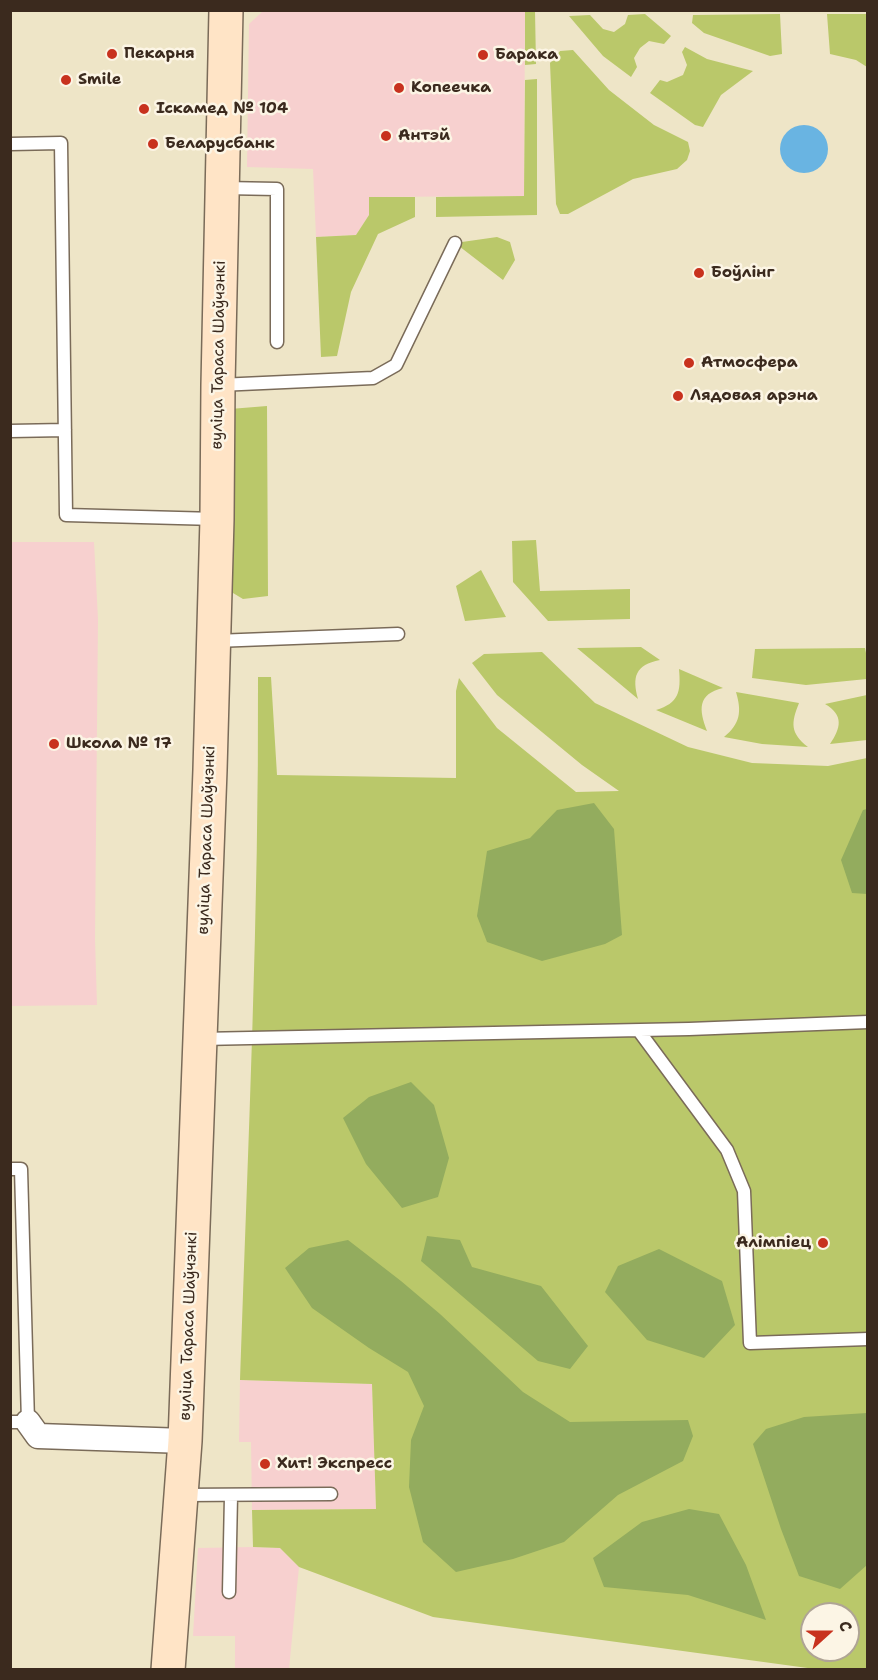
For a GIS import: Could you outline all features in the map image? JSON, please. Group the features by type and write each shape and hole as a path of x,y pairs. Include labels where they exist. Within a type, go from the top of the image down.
{"street":[{"name":"вуліца Тараса Шаўчэнкі","path":"168,1670 185,1441 214,642 226,10"},
{"path":"19,1422 38,1436 185,1441"}],"lane":[{"path":"10,144 62,143 66,515 217,519"},
{"path":"222,188 276,189 277,342"},
{"path":"218,385 373,378 396,365 455,243"},
{"path":"10,431 65,430"},
{"path":"214,642 398,634"},
{"path":"200,1039 639,1031 867,1022"},
{"path":"639,1031 727,1150 744,1191 750,1342 867,1339"},
{"path":"10,1169 21,1169 19,1422"},
{"path":"181,1495 331,1494"},
{"path":"229,1592 231,1496"}],"shaded area":[{"name":"Антэй","path":"263,11 525,11 524,196 369,197 369,215 356,235 316,237 313,169 247,167 249,24"},
{"name":"Школа № 17","path":"10,542 94,542 98,619 95,939 97,1005 11,1006"},
{"path":"240,1380 372,1384 376,1509 252,1510 251,1442 239,1442"},
{"path":"198,1548 280,1548 299,1567 289,1669 235,1669 235,1636 193,1636"}],"green space":[{"path":"525,11 535,11 536,64 525,65"},
{"path":"645,14 671,36 664,44 649,41 640,48 634,58 637,67 631,77 603,56 569,16 590,15 603,29 614,32 625,24 628,15"},
{"path":"780,14 782,54 770,56 704,33 692,23 693,15"},
{"path":"827,14 867,14 867,67 856,60 830,54"},
{"path":"685,47 707,59 753,71 721,95 703,127 695,125 650,93 660,80 667,82 683,75 687,65 682,52"},
{"path":"573,50 609,90 654,125 688,142 690,151 687,160 677,169 633,179 568,214 560,214 556,204 550,63 560,51"},
{"path":"537,79 537,215 436,217 436,197 524,196 525,80"},
{"path":"369,197 415,197 415,217 378,234 351,292 337,356 321,357 316,237 356,235 369,215"},
{"path":"497,237 510,242 515,260 503,280 455,243"},
{"path":"267,406 268,596 243,599 228,590 230,409"},
{"path":"536,540 540,591 630,589 630,619 548,621 513,582 512,541"},
{"path":"481,570 506,617 465,621 456,586"},
{"path":"641,647 660,660 645,665 637,673 635,684 638,699 577,648"},
{"path":"865,648 867,679 806,685 752,678 755,649"},
{"path":"542,652 595,703 688,747 752,763 828,766 867,758 867,1669 815,1669 433,1617 299,1567 280,1548 253,1547 252,1510 376,1509 372,1384 240,1380 255,941 258,677 271,677 277,775 456,778 456,691 459,678 497,728 576,792 619,791 582,765 497,695 472,663 484,654"},
{"path":"679,669 723,688 708,694 702,704 702,716 707,731 656,710 670,704 677,696"},
{"path":"736,692 799,703 794,716 795,732 808,747 762,744 724,737 738,717 739,706"},
{"path":"867,695 867,740 830,744 837,733 839,722 835,713 825,704"},
{"path":"594,803 614,829 622,935 605,944 542,961 487,942 477,916 487,851 530,838 557,810"},
{"path":"867,809 867,894 852,893 841,860 863,810"},
{"path":"411,1082 434,1105 449,1158 438,1197 402,1208 366,1164 343,1118 369,1097"},
{"path":"427,1236 460,1240 472,1267 541,1286 588,1346 570,1369 538,1361 421,1261"},
{"path":"348,1240 440,1314 523,1392 570,1422 688,1420 693,1436 683,1461 618,1495 564,1542 513,1559 456,1572 423,1542 409,1487 411,1440 424,1406 408,1372 312,1308 285,1268 309,1248"},
{"path":"659,1249 722,1281 735,1325 704,1358 647,1340 605,1292 618,1266"},
{"path":"867,1413 867,1565 840,1589 799,1576 753,1444 766,1429 804,1417"},
{"path":"689,1509 719,1514 746,1565 766,1620 688,1595 604,1587 593,1558 642,1522"}],"water":[{"path":"799,125 809,125 821,132 828,144 828,154 821,166 809,173 799,173 784,162 780,154 780,144 791,129"}],"place":[{"name":"Пекарня","path":"112,54"},
{"name":"Барака","path":"483,55"},
{"name":"Smile","path":"66,80"},
{"name":"Копеечка","path":"399,88"},
{"name":"Іскамед № 104","path":"144,109"},
{"name":"Антэй","path":"386,136"},
{"name":"Беларусбанк","path":"153,144"},
{"name":"Боўлінг","path":"699,273"},
{"name":"Атмосфера","path":"689,363"},
{"name":"Лядовая арэна","path":"678,396"},
{"name":"Школа № 17","path":"54,744"},
{"name":"Алімпіец","path":"823,1243"},
{"name":"Хит! Экспресс","path":"265,1464"}]}
